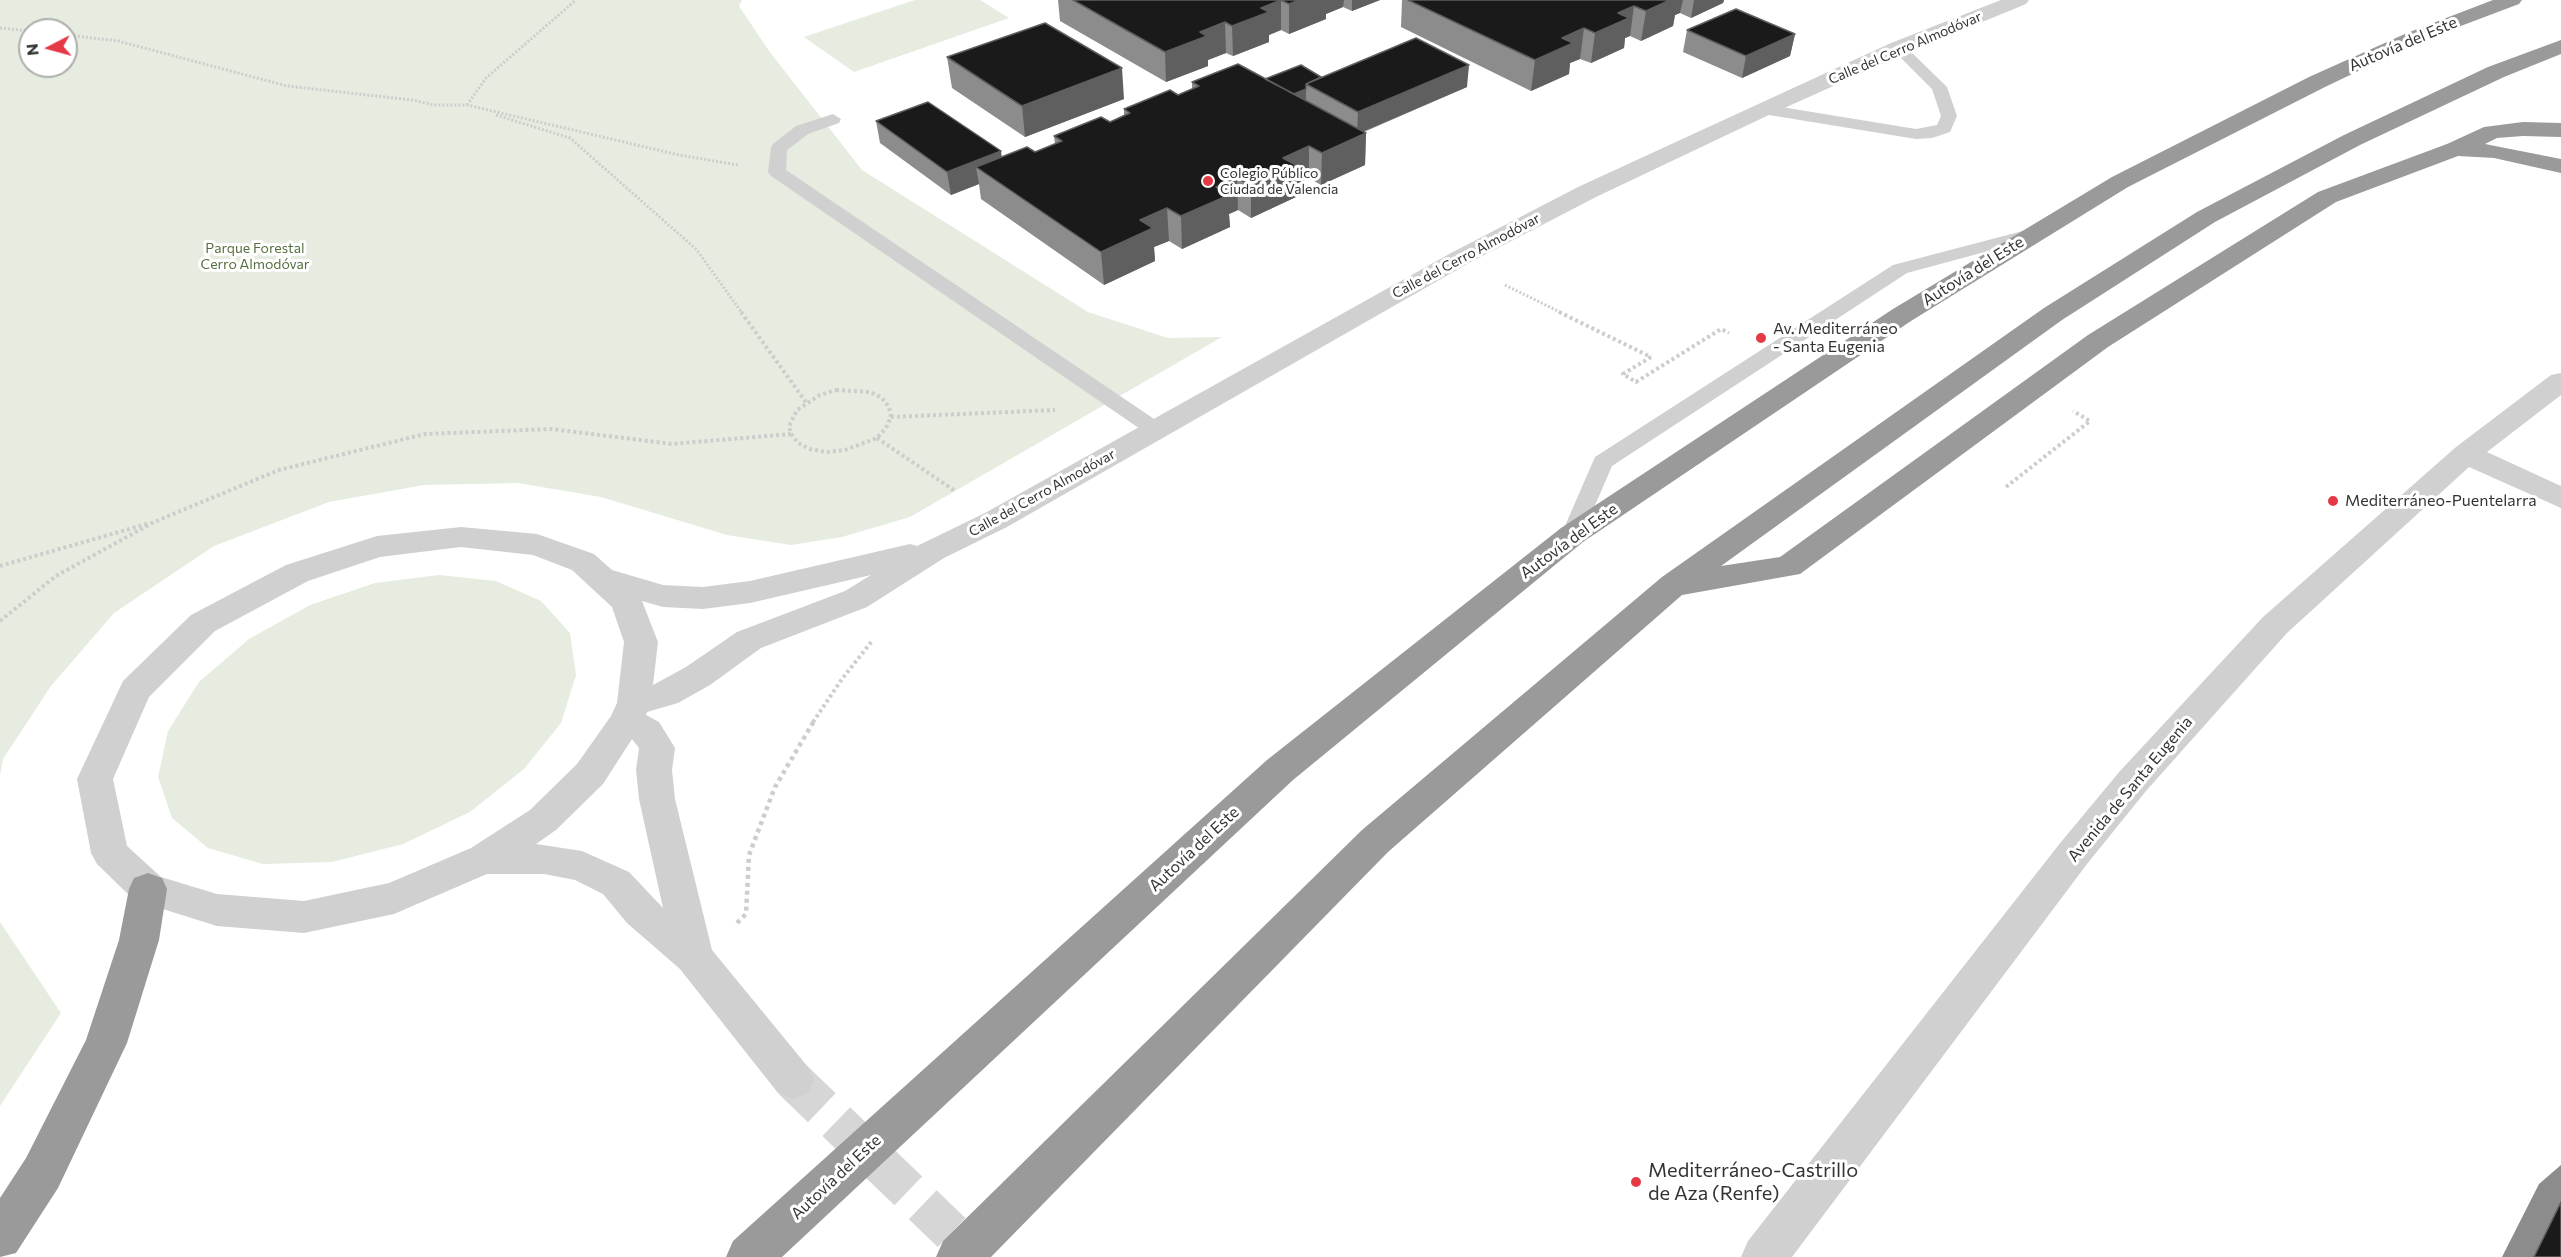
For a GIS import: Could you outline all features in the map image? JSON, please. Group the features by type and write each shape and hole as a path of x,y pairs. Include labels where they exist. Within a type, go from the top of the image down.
{"highway":[{"name":"Autovía del Este","path":"749,1257 1280,770 1572,535 1902,315 2120,182 2317,82 2414,37 2512,0"},
{"path":"959,1257 1375,841 1673,585 2053,314 2206,217 2352,140 2496,72 2561,46"},
{"path":"1673,585 1790,566 2097,341 2327,197 2455,149 2492,132 2523,129 2561,130"},
{"path":"2455,149 2494,151 2561,166"},
{"path":"0,1238 42,1173 106,1043 139,940 148,889"}],"street":[{"name":"Calle del Cerro Almodóvar","path":"630,712 698,676 749,640 856,599 933,551 996,520 1470,252 1587,192 1899,48 2019,0"},
{"name":"Avenida de Santa Eugenia","path":"1764,1257 2074,853 2133,781 2275,625 2466,454 2561,381"},
{"path":"2466,454 2561,498"},
{"path":"461,537 537,545 583,562 626,602 641,642 630,712 590,774 543,820 484,859 394,898 304,917 217,910 148,889 110,854 95,779 135,690 203,623 297,573 376,547 461,537"},
{"name":"Calle del Cerro Almodóvar","path":"600,578 663,596 703,598 750,592 844,569 933,551"},
{"path":"630,712 647,731 657,748 654,770 657,799 694,957"},
{"path":"484,859 544,859 582,866 616,883 641,912 694,957 793,1080"}],"lane":[{"path":"1763,109 1916,134 1932,133 1944,128 1949,116 1939,87 1899,48"},
{"path":"833,119 802,130 779,148 777,172 1156,430"},
{"path":"1572,535 1603,462 1900,269 2034,233"}],"path":[{"path":"466,105 486,78 576,0"},
{"path":"0,28 18,30"},
{"path":"78,36 118,41 287,86 412,100 434,105 466,105 679,154 777,172"},
{"path":"466,105 570,138 696,249 806,402"},
{"path":"1505,285 1651,357"},
{"path":"836,390 870,392 882,398 890,407 891,417 886,428 877,438 845,450 827,452 804,446 791,434 789,426 791,417 806,402 836,390"},
{"path":"891,417 1091,409 1108,398"},
{"path":"0,621 56,576 154,522 279,470 425,434 552,429 672,444 791,434"},
{"path":"877,438 996,520"},
{"path":"0,566 154,522"},
{"path":"733,927 746,914 749,855 775,788 804,735 842,679 878,635"}],"green space":[{"name":"Parque Forestal Cerro Almodóvar","path":"0,0 742,0 739,6 769,51 862,170 1088,312 1168,338 1222,337 910,517 842,537 791,545 727,535 601,497 518,483 424,485 329,502 214,546 114,613 51,686 3,759 0,775"},
{"path":"915,0 980,0 1009,18 854,72 804,37"},
{"path":"439,575 496,581 541,601 570,633 576,675 561,723 524,769 470,812 403,844 332,862 263,864 208,848 172,818 158,777 168,731 199,682 249,639 310,605 375,583"},
{"path":"0,922 61,1013 0,1106"}],"building":[{"path":"1073,0 1281,0 1261,8 1269,12 1232,26 1225,22 1200,32 1207,36 1165,52"},
{"path":"1281,0 1299,0 1289,4"},
{"path":"1408,0 1670,0 1646,11 1634,6 1618,13 1629,18 1595,33 1584,28 1562,38 1573,43 1535,60"},
{"path":"1736,9 1795,34 1746,56 1687,30"},
{"path":"1045,23 1122,68 1022,106 947,57"},
{"path":"1416,38 1469,65 1358,112 1306,84"},
{"path":"1238,64 1366,133 1322,153 1309,146 1283,158 1296,165 1251,186 1237,178 1216,187 1229,195 1181,216 1167,208 1140,220 1153,228 1101,252 976,167 1027,147 1035,152 1062,141 1054,136 1101,117 1110,122 1130,113 1124,109 1170,90 1178,95 1199,86 1192,82"},
{"path":"1301,65 1321,77 1306,84 1306,89 1294,94 1265,79"},
{"path":"928,102 1001,151 947,172 876,121"},
{"path":"2561,1202 2561,1257 2534,1257"}],"tunnel":[{"path":"793,1080 977,1257"}],"place":[{"name":"Colegio Público Ciudad de Valencia","path":"1208,181"},
{"name":"Av. Mediterráneo - Santa Eugenia","path":"1761,338"},
{"name":"Mediterráneo-Puentelarra","path":"2333,501"},
{"name":"Mediterráneo-Castrillo de Aza (Renfe)","path":"1636,1182"}]}
